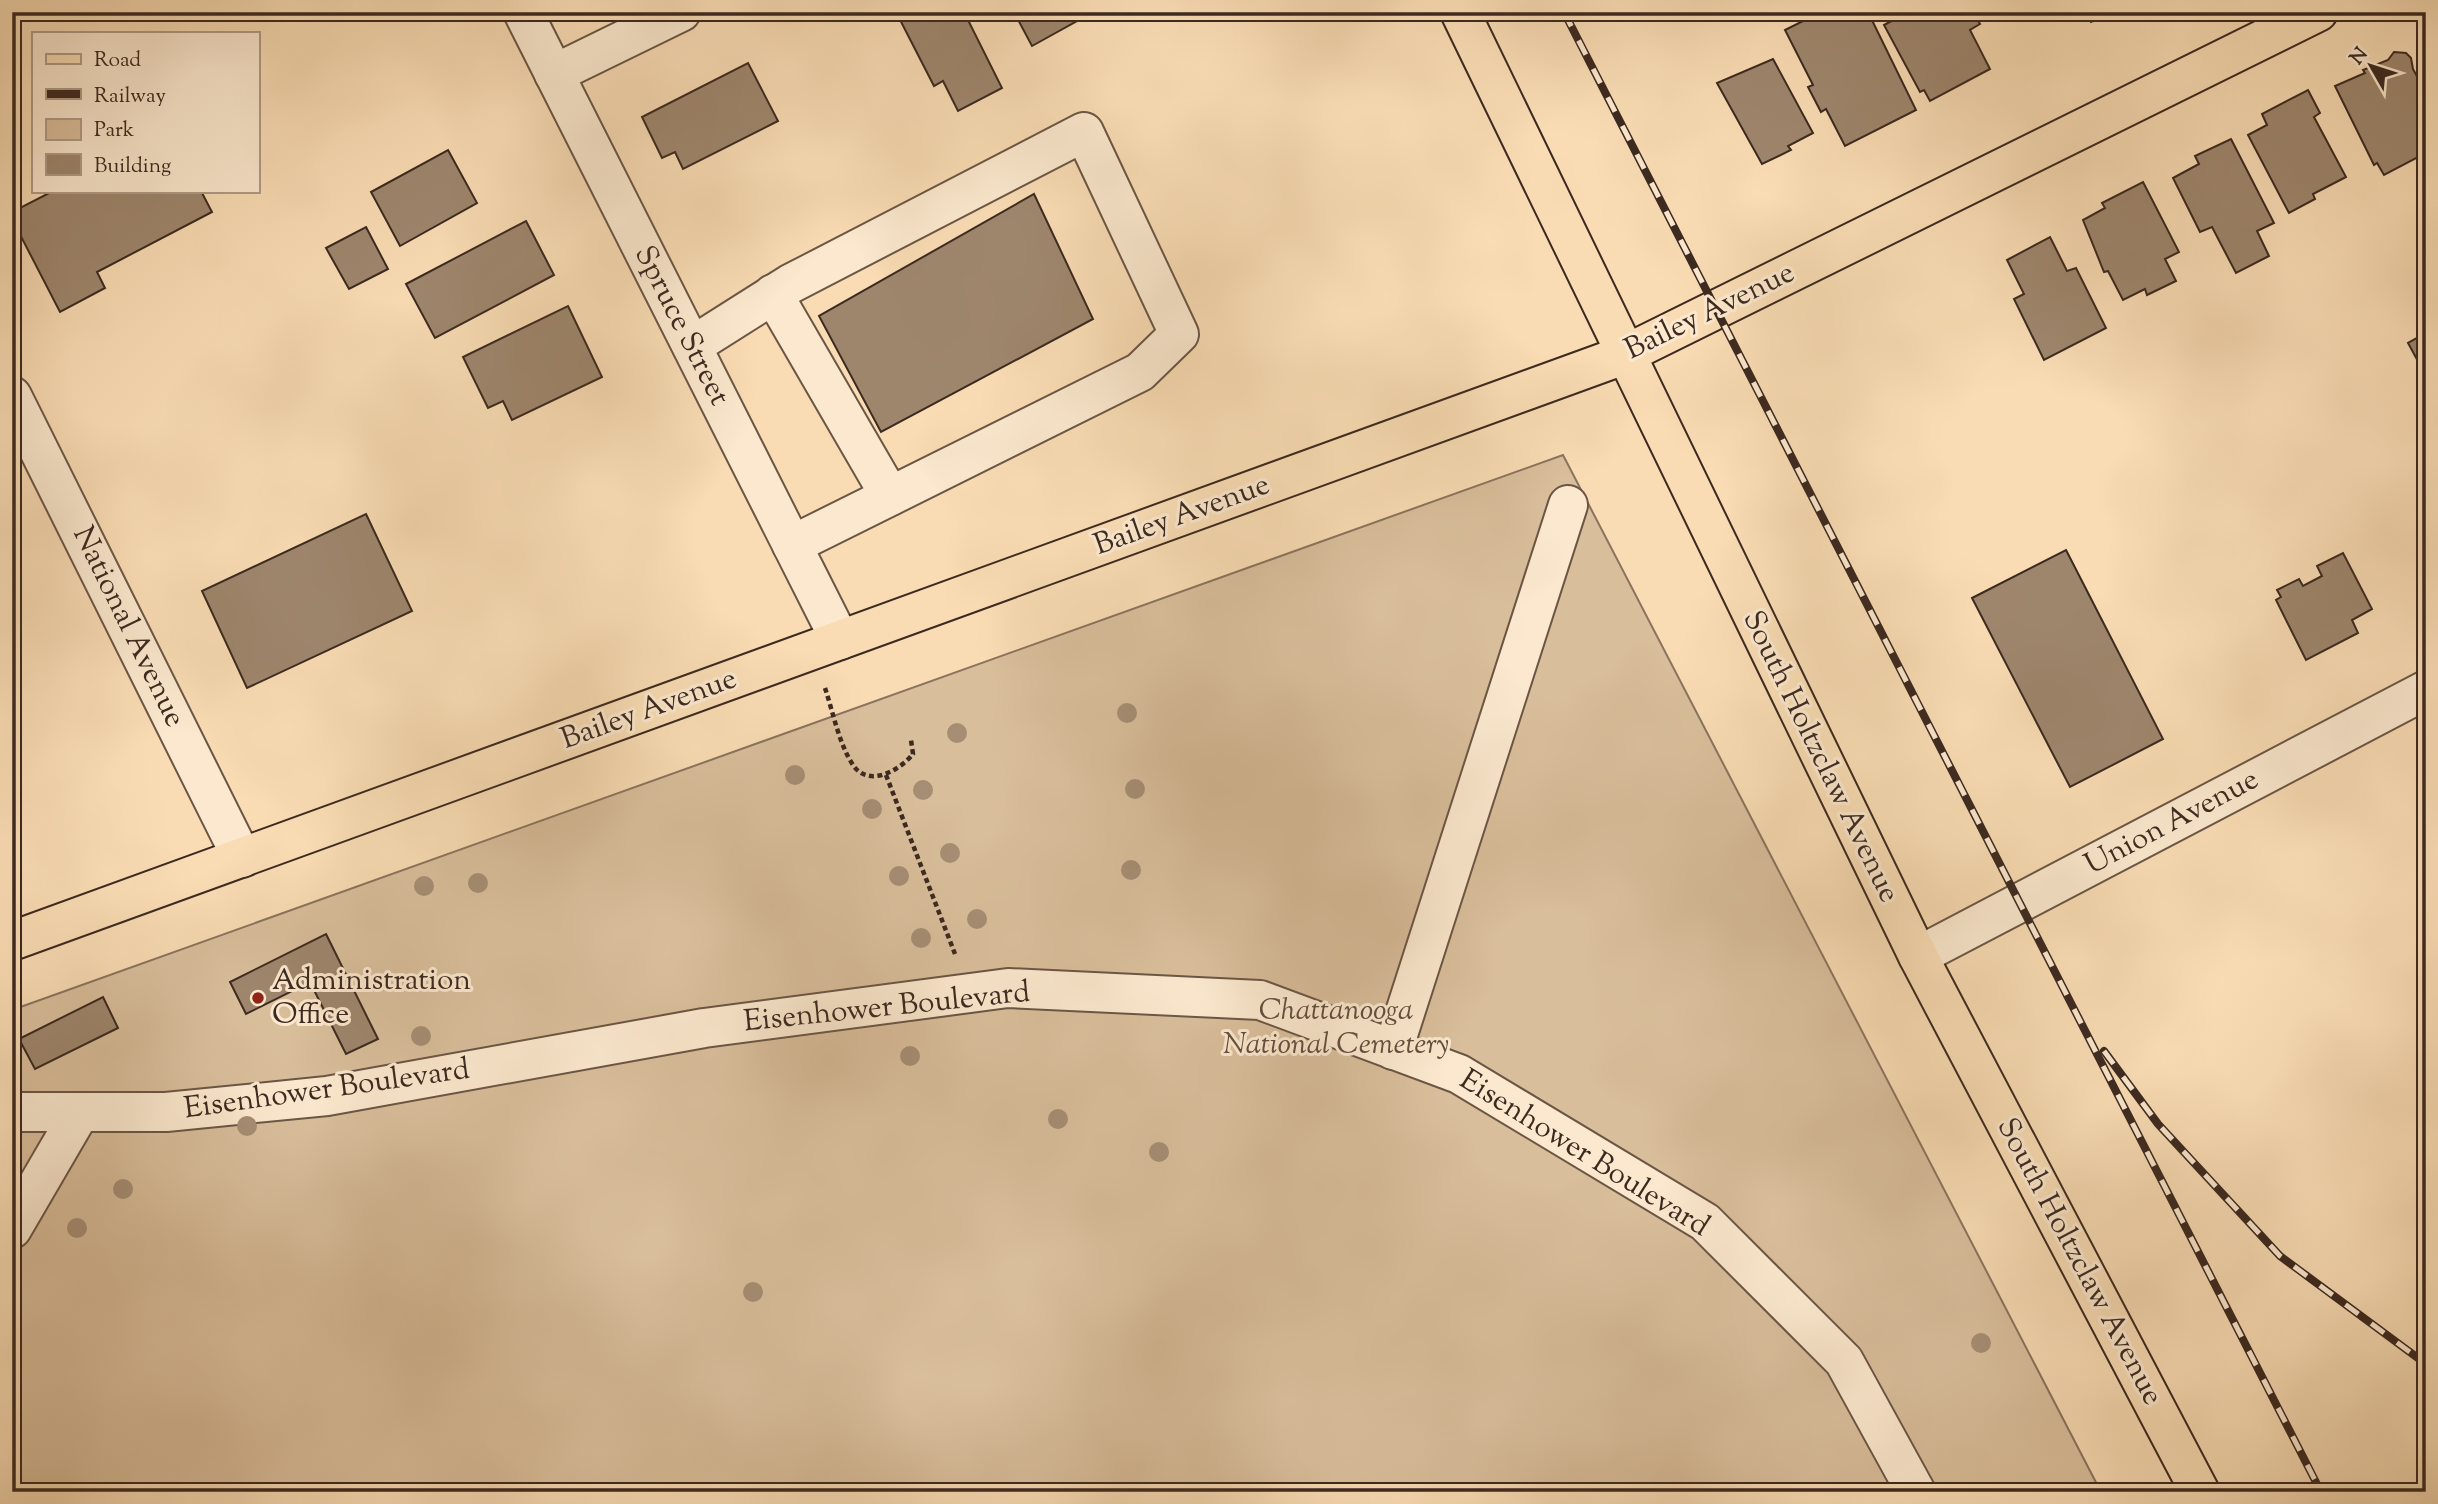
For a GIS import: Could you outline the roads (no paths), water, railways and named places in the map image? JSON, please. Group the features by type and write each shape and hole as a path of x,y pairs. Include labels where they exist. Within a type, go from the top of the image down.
{"main road":[{"name":"South Holtzclaw Avenue","path":"1460,12 1624,355 1918,956 2200,1492"},
{"name":"Bailey Avenue","path":"12,942 1624,355 2318,12"}],"street":[{"name":"Spruce Street","path":"523,12 792,545 826,645"},
{"path":"554,74 681,12"},
{"path":"692,346 781,289 1084,132 1179,334 1140,372 792,545"},
{"path":"781,289 890,496"},
{"name":"National Avenue","path":"12,396 23,442 242,858"},
{"path":"1393,1050 1568,505"},
{"name":"Union Avenue","path":"1918,956 2426,690"},
{"name":"Eisenhower Boulevard","path":"12,1112 166,1112 327,1096 704,1028 1008,989 1260,1000 1459,1074 1705,1222 1844,1361 1916,1492"},
{"path":"12,1229 79,1114"}],"railway":[{"path":"1564,12 2321,1492"},
{"path":"2104,1051 2158,1124 2280,1256 2426,1364"}],"place":[{"name":"Administration Office","path":"258,998"}],"park label":[{"name":"Chattanooga National Cemetery","path":"1336,1028"}]}
